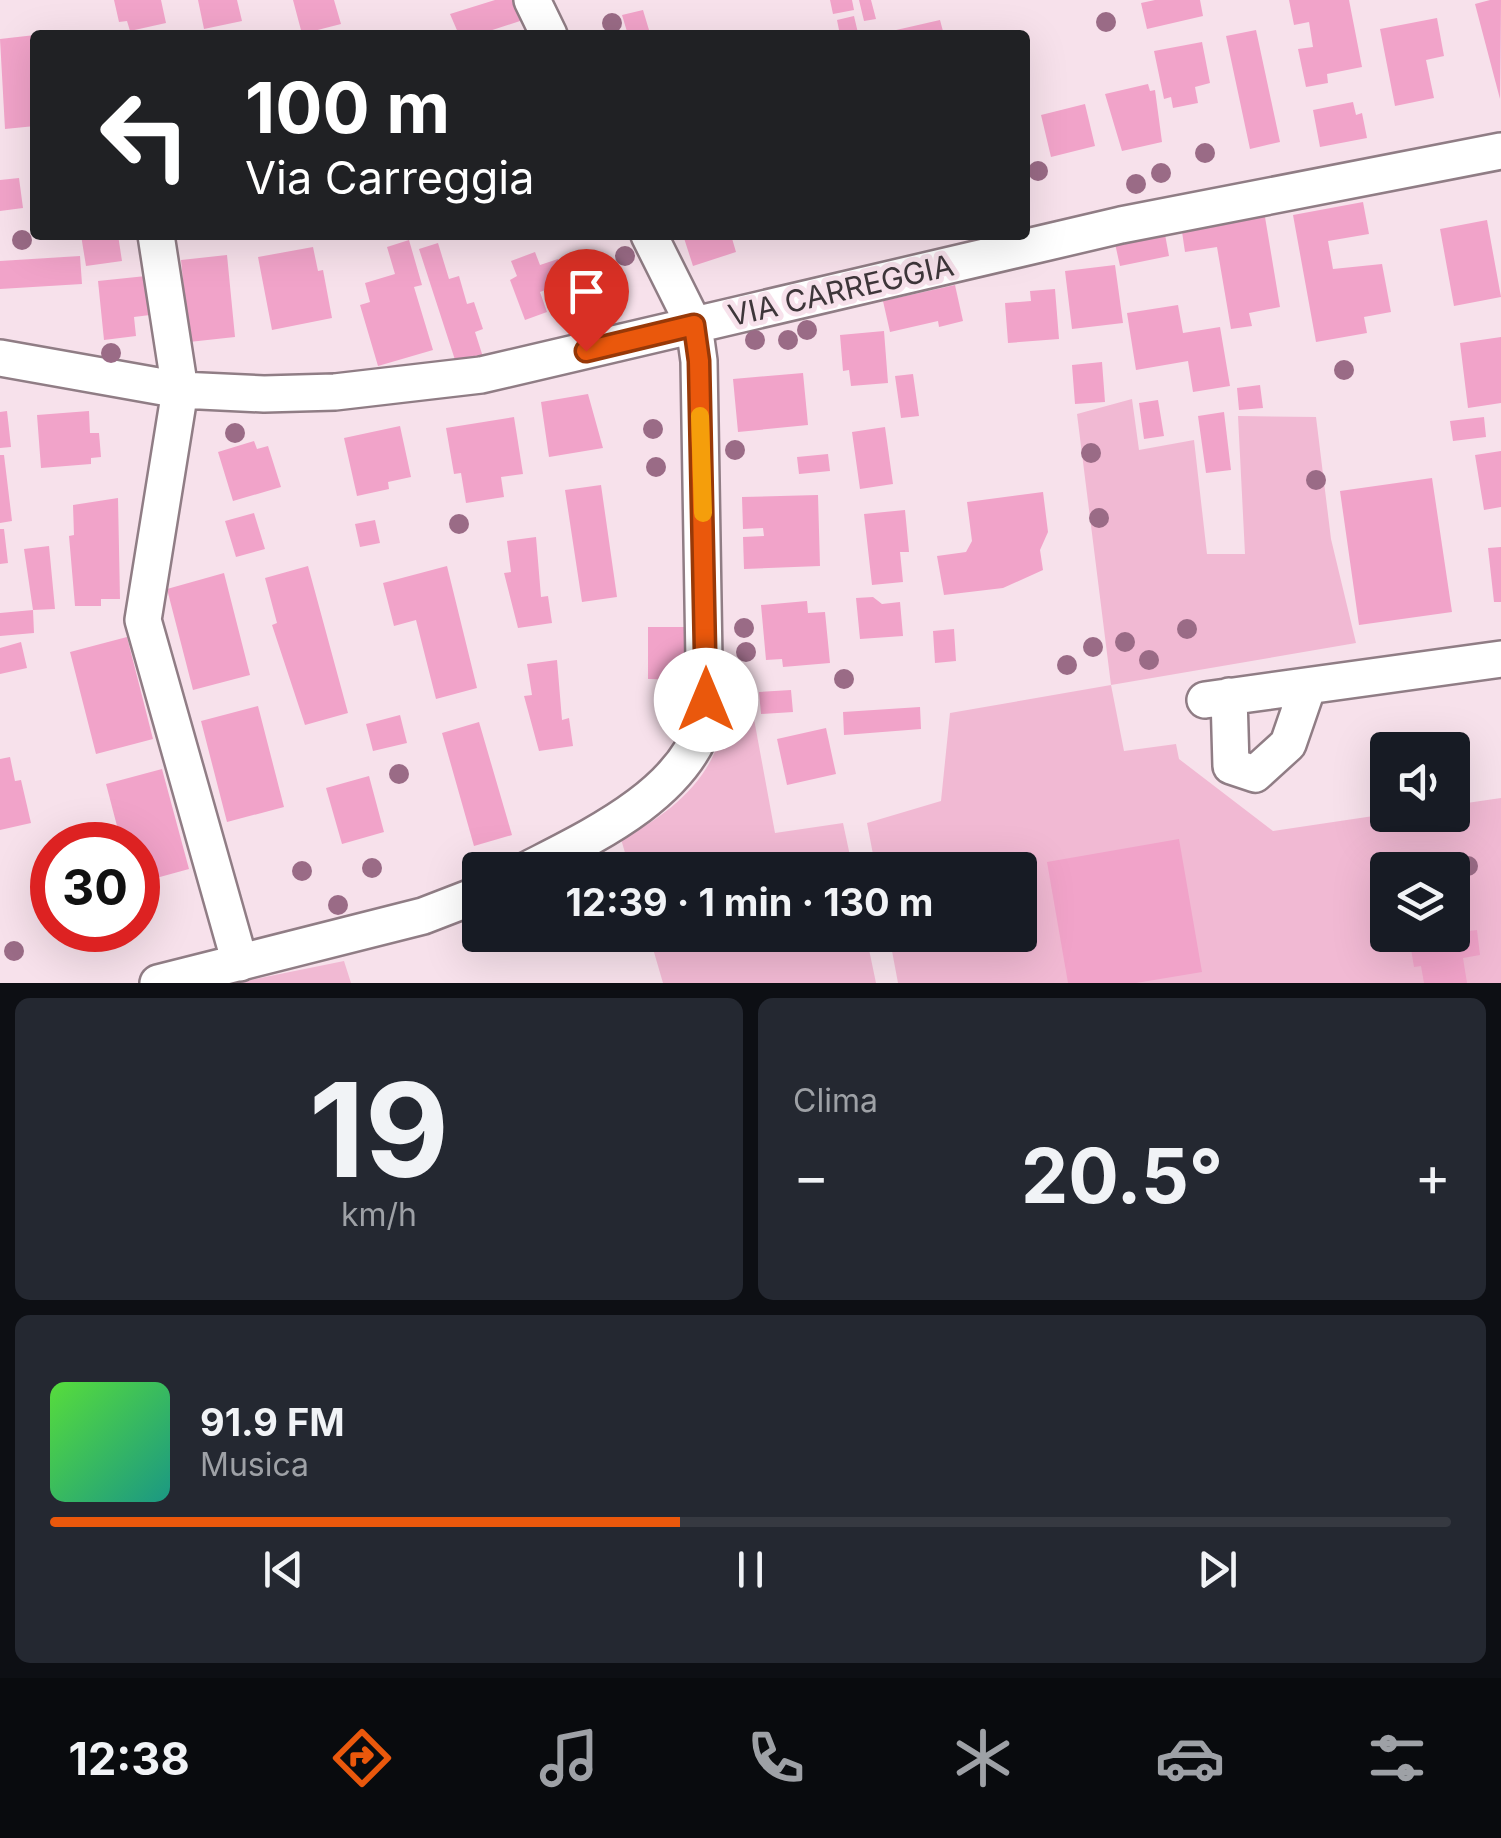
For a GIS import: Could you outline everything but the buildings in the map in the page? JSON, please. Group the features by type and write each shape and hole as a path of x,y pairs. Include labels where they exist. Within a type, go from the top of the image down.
{"street":[{"path":"532,0 547,30"},
{"name":"VIA CARREGGIA","path":"0,358 180,390 335,392 481,375 1121,225 1501,151"},
{"path":"157,240 180,390 143,620 240,962"},
{"path":"563,852 598,834 646,798 685,762 705,721 699,361 694,325 652,240"},
{"path":"1308,686 1288,744 1254,774 1232,766 1217,698 1501,659"},
{"path":"158,983 423,916 462,901"}],"shaded area":[{"path":"1132,399 1139,450 1194,440 1207,554 1245,554 1238,416 1316,417 1331,539 1356,643 1111,685 1077,414"},
{"path":"1111,685 1124,751 1176,744 1179,759 1273,831 1370,817 1370,832 1470,832 1470,803 1501,798 1501,983 898,983 892,952 1037,952 1037,852 873,852 867,823 941,801 950,713"},
{"path":"754,719 775,833 843,823 849,852 625,852 621,839 673,806 701,776 712,759 723,720"},
{"path":"654,952 870,952 876,983 663,983"},
{"path":"344,961 351,983 236,983"}],"slow traffic":[{"path":"700,416 703,513"}],"route":[{"path":"586,351 694,325 699,361 706,700"}]}
